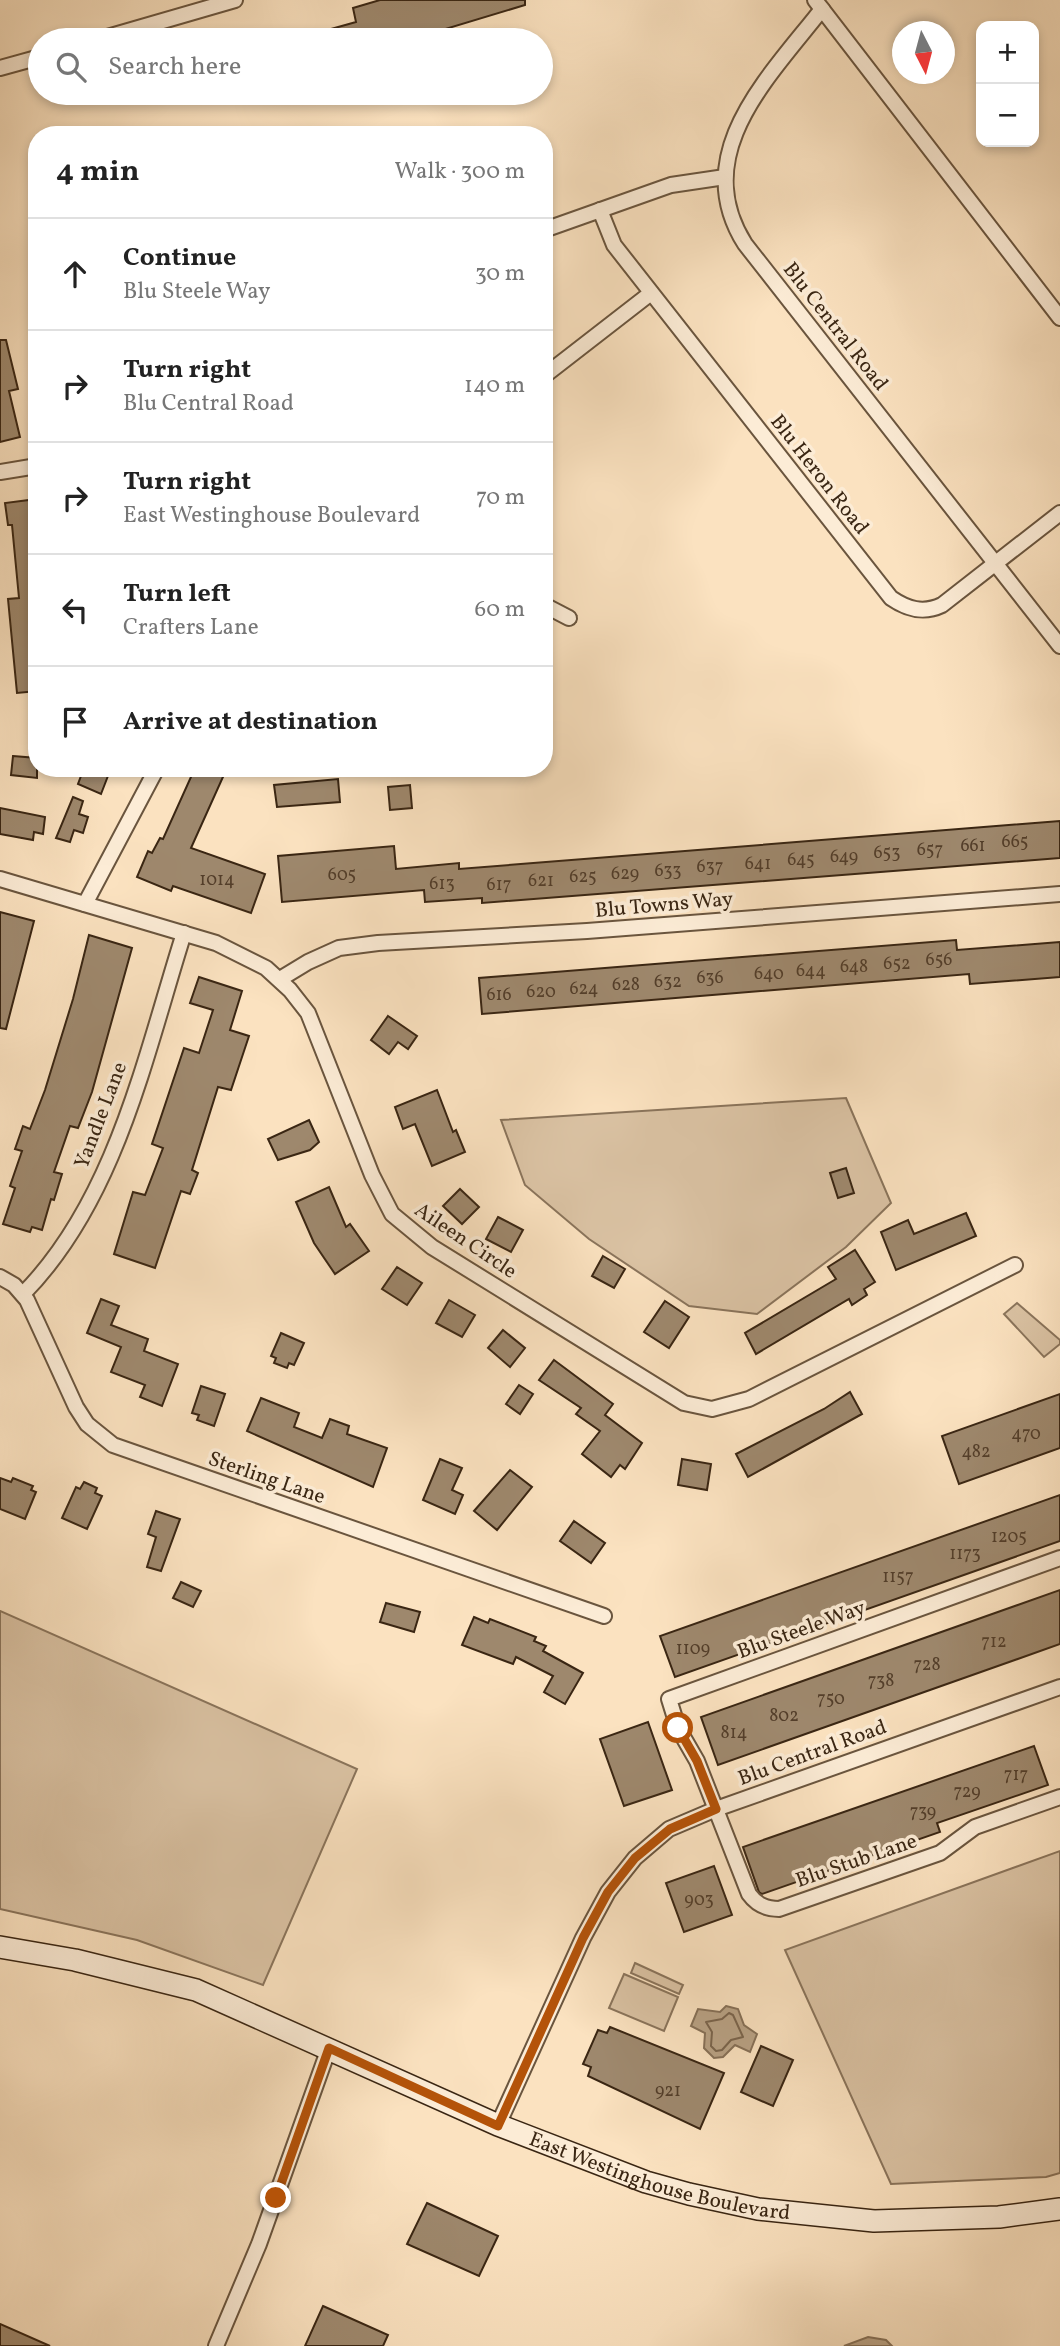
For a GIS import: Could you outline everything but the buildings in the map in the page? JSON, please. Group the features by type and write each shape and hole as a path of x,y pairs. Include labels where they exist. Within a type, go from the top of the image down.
{"main road":[{"name":"East Westinghouse Boulevard","path":"0,1947 75,1960 196,1990 498,2126 646,2182 758,2209 863,2220 927,2221 999,2217 1060,2209"}],"street":[{"path":"138,28 235,0"},
{"path":"818,5 1060,318"},
{"name":"Blu Central Road","path":"818,5 744,113 731,144 725,177 730,212 746,244 1060,646"},
{"path":"0,68 28,60"},
{"path":"553,227 689,180 725,177"},
{"name":"Blu Heron Road","path":"600,210 614,245 891,598 904,607 928,610 938,607 1060,513"},
{"path":"553,369 651,293"},
{"path":"0,472 28,467"},
{"path":"553,610 569,618"},
{"path":"85,904 152,777"},
{"name":"Aileen Circle","path":"0,879 184,933 243,954 279,979 307,1013 315,1029 372,1175 392,1214 432,1247 684,1404 712,1409 748,1399 1016,1265"},
{"name":"Blu Towns Way","path":"279,979 307,962 339,948 378,943 587,931 1060,894"},
{"name":"Yandle Lane","path":"23,1294 59,1255 98,1182 126,1115 184,933"},
{"name":"Sterling Lane","path":"0,1277 23,1294 76,1407 88,1424 113,1444 604,1616"},
{"name":"Blu Steele Way","path":"716,1809 697,1761 678,1728 669,1699 1060,1558"},
{"name":"Blu Central Road","path":"498,2126 583,1938 608,1892 635,1858 670,1829 716,1809 1060,1688"},
{"name":"Blu Stub Lane","path":"716,1809 749,1894 761,1905 779,1909 940,1853 975,1827 1060,1797"},
{"path":"216,2346 259,2244 329,2048"}],"shaded area":[{"path":"846,1098 891,1203 846,1247 757,1314 689,1306 589,1239 525,1185 501,1120"},
{"path":"1017,1303 1060,1340 1060,1344 1044,1357 1004,1314"},
{"path":"0,1611 357,1769 263,1985 137,1940 0,1909"},
{"path":"1060,1851 1060,2173 1046,2177 891,2184 785,1950"},
{"path":"635,1963 683,1985 679,1994 631,1973"},
{"path":"624,1974 678,1997 664,2031 609,2008"}],"water":[{"path":"726,2006 738,2009 744,2025 757,2034 750,2052 735,2045 723,2057 714,2058 704,2048 705,2033 691,2026 698,2009 720,2012"},
{"path":"868,2337 886,2340 892,2346 844,2346"}],"route":[{"path":"276,2198 329,2048 498,2126 583,1938 608,1892 635,1858 670,1829 716,1809 697,1761 678,1728"}]}
